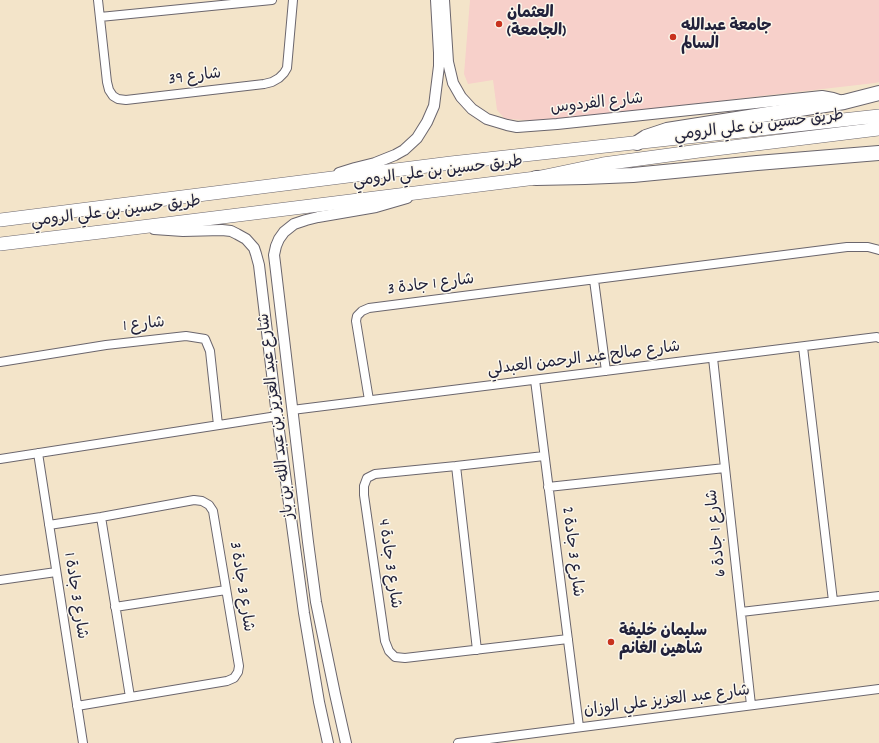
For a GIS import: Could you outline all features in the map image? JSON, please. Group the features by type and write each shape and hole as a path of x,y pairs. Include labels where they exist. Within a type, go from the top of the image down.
{"highway":[{"path":"636,143 646,137 667,130 844,102 879,93"},
{"name":"طريق حسين بن علي الرومي","path":"0,220 451,163 879,116"},
{"name":"طريق حسين بن علي الرومي","path":"0,244 536,178 610,163 879,130"},
{"path":"536,178 585,178 633,175 879,153"},
{"path":"815,158 879,160"}],"street":[{"name":"شارع 39","path":"98,0 109,90 113,96 118,99 126,100 264,84 279,78 284,73 286,68 293,0"},
{"path":"100,17 272,0"},
{"path":"327,178 395,155 411,144 425,126 434,106 438,73 439,53 436,0"},
{"name":"شارع الفردوس","path":"444,0 448,62 453,83 461,97 475,111 487,119 507,125 550,125 822,96 844,102"},
{"name":"شارع عبد العزيز بن عبد الله بن باز","path":"346,743 334,694 316,602 275,263 276,246 284,232 306,220 393,203 425,192"},
{"name":"شارع عبد العزيز بن عبد الله بن باز","path":"138,228 231,231 246,239 254,248 259,264 277,416 304,612 319,702 328,743"},
{"name":"شارع 1 جادة 3","path":"369,400 356,321 362,311 369,308 847,247 868,247 879,250"},
{"path":"594,280 606,371"},
{"name":"شارع 1","path":"0,362 106,344 186,336 205,338 210,350 218,425"},
{"name":"شارع صالح عبد الرحمن العبدلي","path":"292,410 877,337 879,338"},
{"path":"803,347 833,601"},
{"name":"شارع 1 جادة 6","path":"713,358 751,705"},
{"name":"شارع 3 جادة 2","path":"535,380 579,727"},
{"path":"0,459 277,416"},
{"name":"شارع 3 جادة 1","path":"38,453 83,743"},
{"name":"شارع 3 جادة 4","path":"544,456 375,474 367,478 364,486 364,495 385,641 389,651 395,657 405,658 568,639"},
{"path":"456,466 478,650"},
{"path":"548,487 725,468"},
{"name":"شارع 3 جادة 3","path":"49,524 101,517 194,500 202,501 209,505 213,511 238,666 238,672 234,678 227,681 77,706"},
{"path":"101,517 130,697"},
{"path":"297,563 302,569 306,599 308,603 311,604 316,602"},
{"path":"0,580 56,572"},
{"path":"115,607 226,590"},
{"path":"741,612 879,596"},
{"path":"304,612 311,613 313,617 322,652 328,660"},
{"name":"شارع عبد العزيز علي الوزان","path":"458,743 879,689"}],"shaded area":[{"name":"جامعة عبدالله السالم","path":"470,0 879,0 879,82 544,121 505,119 497,110 493,80 468,84 464,74"}],"place":[{"name":"العثمان (الجامعة)","path":"499,24"},
{"name":"جامعة عبدالله السالم","path":"673,37"},
{"name":"سليمان خليفة شاهين الغانم","path":"611,642"}]}
